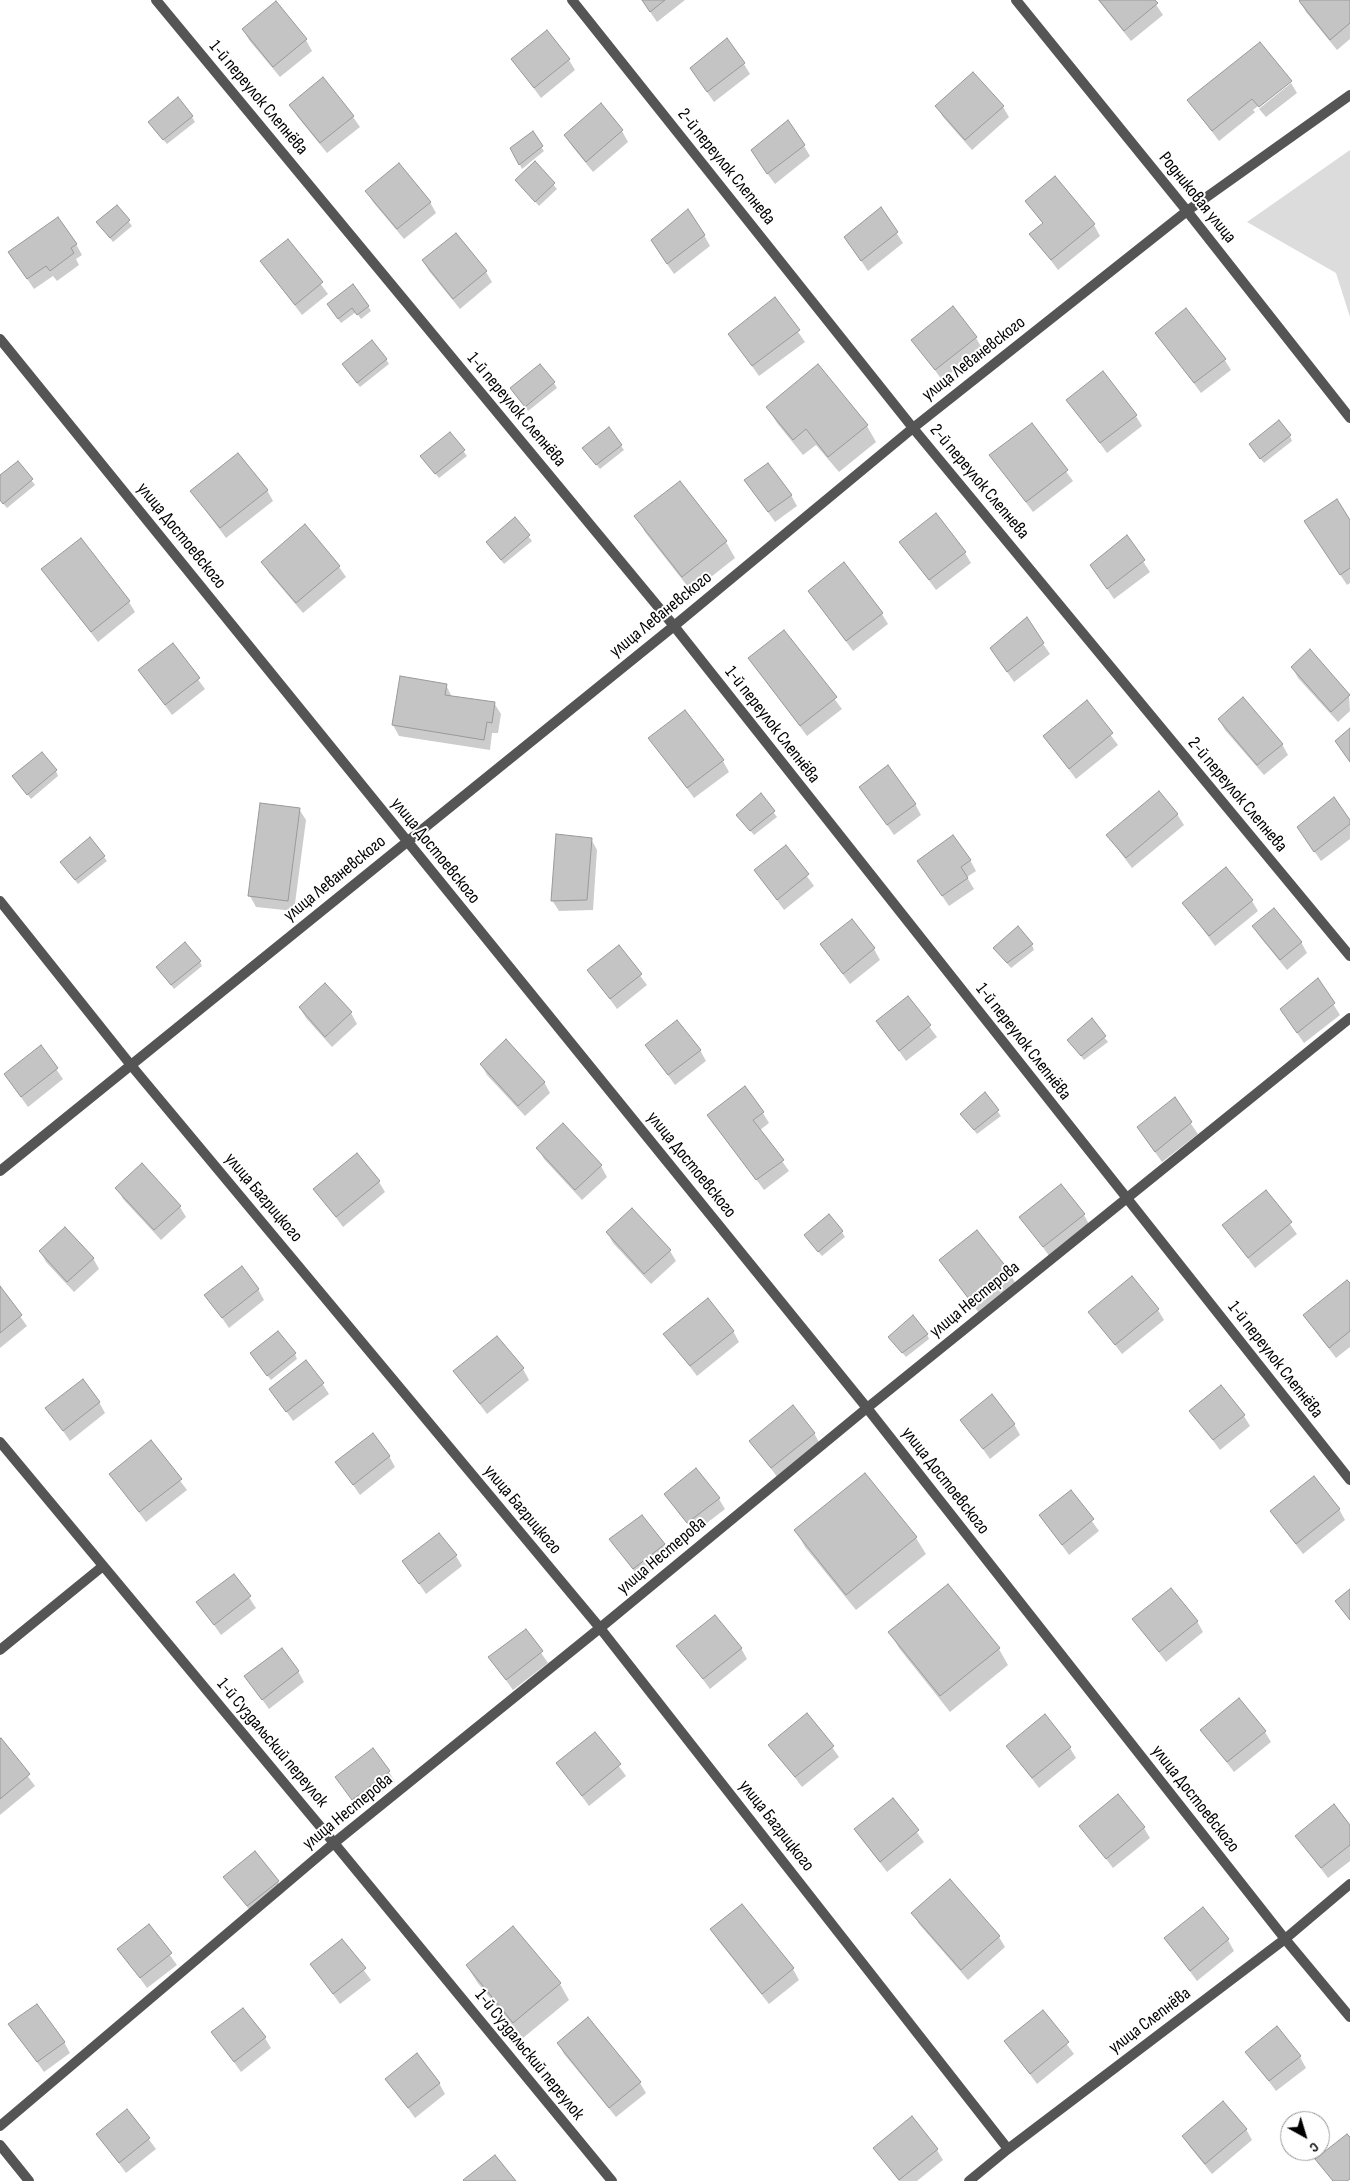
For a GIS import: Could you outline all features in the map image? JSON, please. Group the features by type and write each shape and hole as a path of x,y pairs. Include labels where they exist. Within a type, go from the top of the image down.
{"street":[{"name":"1-й переулок Слепнёва","path":"156,0 674,626 1350,1480"},
{"name":"2-й переулок Слепнева","path":"572,0 913,428 1350,956"},
{"name":"Родниковая улица","path":"1016,0 1188,211 1350,418"},
{"name":"улица Леваневского","path":"0,1171 674,626 913,428 1188,211 1350,94"},
{"name":"улица Достоевского","path":"0,339 868,1408 1284,1939 1350,2017"},
{"name":"улица Багрицкого","path":"0,901 130,1064 600,1628 1008,2149"},
{"name":"улица Нестерова","path":"0,2126 334,1843 1350,1018"},
{"name":"1-й Суздальский переулок","path":"0,1442 612,2181"},
{"path":"0,1650 103,1566"},
{"name":"улица Слепнёва","path":"969,2181 1008,2149 1284,1939 1350,1884"},
{"path":"0,2145 29,2181"}],"shaded area":[{"path":"1350,150 1350,317 1336,273 1247,222"}],"building":[{"path":"642,0 665,0 650,12"},
{"path":"1099,0 1155,0 1158,3 1124,31"},
{"path":"1300,0 1350,0 1350,23 1330,40"},
{"path":"276,1 307,39 273,67 242,29"},
{"path":"547,30 570,59 534,88 511,59"},
{"path":"727,38 745,63 707,92 690,68"},
{"path":"1260,42 1292,81 1259,107 1252,99 1212,131 1187,100"},
{"path":"973,72 1004,106 965,140 935,106"},
{"path":"323,77 354,116 320,143 289,105"},
{"path":"178,97 193,116 163,140 148,122"},
{"path":"601,103 623,130 586,162 564,135"},
{"path":"788,120 805,145 767,174 751,150"},
{"path":"533,131 543,146 519,165 510,148"},
{"path":"535,161 555,183 535,202 515,180"},
{"path":"399,163 431,202 397,229 365,191"},
{"path":"1055,176 1095,224 1051,260 1029,234 1043,223 1025,201"},
{"path":"117,205 130,220 110,238 96,222"},
{"path":"881,207 898,232 861,261 844,237"},
{"path":"688,209 705,235 667,264 651,240"},
{"path":"58,217 77,244 71,248 74,253 50,271 46,266 27,279 8,252"},
{"path":"456,233 487,271 453,299 422,260"},
{"path":"288,239 323,282 295,305 260,261"},
{"path":"353,284 369,306 357,315 352,308 338,319 327,304"},
{"path":"775,297 800,330 752,366 728,334"},
{"path":"953,306 977,337 935,370 911,340"},
{"path":"1186,308 1226,359 1194,383 1155,333"},
{"path":"372,340 387,359 357,383 342,364"},
{"path":"540,364 555,382 525,407 510,388"},
{"path":"818,364 868,425 828,457 806,429 793,440 766,407"},
{"path":"1103,371 1137,415 1100,443 1066,400"},
{"path":"1279,420 1291,435 1260,459 1249,444"},
{"path":"1032,423 1068,470 1026,502 989,455"},
{"path":"609,427 622,445 596,465 582,448"},
{"path":"450,432 465,450 435,474 420,456"},
{"path":"238,453 268,490 220,528 190,491"},
{"path":"18,461 33,479 3,504 0,500 0,475"},
{"path":"768,463 792,495 768,512 744,480"},
{"path":"680,481 727,541 682,577 634,516"},
{"path":"1337,499 1350,520 1350,568 1340,575 1304,521"},
{"path":"936,513 966,552 929,580 899,542"},
{"path":"515,517 530,535 501,560 486,542"},
{"path":"305,524 340,566 296,603 261,562"},
{"path":"1127,535 1145,560 1107,589 1090,565"},
{"path":"81,538 130,601 91,632 41,569"},
{"path":"844,562 883,613 846,641 808,591"},
{"path":"1027,617 1044,643 1007,672 990,648"},
{"path":"784,630 837,697 800,726 748,658"},
{"path":"173,643 200,678 165,705 138,670"},
{"path":"1310,649 1350,695 1331,712 1291,667"},
{"path":"400,676 447,684 445,695 495,702 492,723 487,722 484,740 392,725"},
{"path":"1243,697 1283,744 1257,765 1218,719"},
{"path":"1087,700 1113,733 1069,769 1043,736"},
{"path":"685,710 724,760 687,788 648,738"},
{"path":"1350,728 1350,762 1335,741"},
{"path":"42,752 57,770 27,795 12,776"},
{"path":"888,765 916,804 887,825 859,787"},
{"path":"1159,791 1178,814 1126,858 1106,835"},
{"path":"761,793 775,811 750,831 736,815"},
{"path":"1334,797 1350,820 1350,824 1314,852 1297,827"},
{"path":"260,803 300,808 288,901 248,896"},
{"path":"556,834 592,838 587,900 551,901"},
{"path":"953,835 971,860 961,867 968,878 942,896 917,861"},
{"path":"90,837 105,856 75,880 60,862"},
{"path":"786,845 809,874 777,900 754,870"},
{"path":"1226,867 1253,900 1209,936 1182,903"},
{"path":"1274,908 1302,942 1280,960 1252,926"},
{"path":"852,919 875,948 843,974 820,944"},
{"path":"1018,926 1033,944 1007,963 993,948"},
{"path":"185,942 201,961 171,985 156,967"},
{"path":"619,945 642,974 610,999 587,970"},
{"path":"1318,978 1335,1003 1297,1033 1280,1009"},
{"path":"325,983 352,1012 325,1037 299,1007"},
{"path":"908,996 931,1025 899,1051 876,1021"},
{"path":"1092,1018 1106,1036 1081,1056 1067,1040"},
{"path":"677,1020 701,1050 668,1075 645,1045"},
{"path":"506,1039 545,1082 518,1106 480,1064"},
{"path":"41,1045 58,1068 21,1097 4,1074"},
{"path":"745,1086 764,1112 753,1120 784,1160 756,1180 707,1115"},
{"path":"985,1092 999,1110 974,1130 960,1114"},
{"path":"1175,1097 1192,1122 1155,1152 1137,1127"},
{"path":"563,1123 602,1165 575,1190 536,1148"},
{"path":"357,1153 380,1181 336,1217 313,1189"},
{"path":"142,1163 181,1206 154,1230 115,1188"},
{"path":"1061,1184 1085,1214 1043,1247 1019,1217"},
{"path":"1266,1190 1292,1222 1248,1258 1222,1225"},
{"path":"632,1208 671,1250 644,1274 606,1232"},
{"path":"829,1214 843,1231 818,1252 804,1235"},
{"path":"65,1227 94,1258 67,1282 39,1251"},
{"path":"977,1230 1011,1273 972,1303 939,1260"},
{"path":"242,1266 259,1289 222,1318 204,1295"},
{"path":"1132,1276 1159,1309 1115,1345 1088,1312"},
{"path":"1347,1280 1350,1283 1350,1331 1329,1348 1303,1315"},
{"path":"0,1286 22,1315 0,1333"},
{"path":"708,1298 734,1331 690,1366 663,1334"},
{"path":"913,1315 928,1334 902,1353 888,1337"},
{"path":"278,1331 296,1353 267,1376 250,1353"},
{"path":"497,1336 524,1368 480,1404 453,1371"},
{"path":"306,1360 324,1383 286,1412 269,1389"},
{"path":"83,1379 100,1402 63,1431 45,1408"},
{"path":"1221,1385 1245,1415 1213,1440 1189,1411"},
{"path":"992,1394 1015,1424 983,1449 960,1420"},
{"path":"793,1405 815,1433 771,1468 749,1441"},
{"path":"373,1433 390,1456 353,1485 335,1462"},
{"path":"151,1440 182,1479 139,1512 109,1474"},
{"path":"696,1468 720,1498 687,1523 664,1494"},
{"path":"865,1473 917,1537 846,1595 794,1530"},
{"path":"1314,1476 1340,1509 1296,1544 1270,1511"},
{"path":"1071,1490 1094,1519 1062,1545 1039,1515"},
{"path":"642,1515 665,1544 633,1569 609,1539"},
{"path":"439,1533 457,1555 419,1584 402,1561"},
{"path":"234,1574 251,1596 214,1625 196,1602"},
{"path":"948,1584 1000,1648 940,1696 888,1632"},
{"path":"1171,1588 1198,1621 1159,1652 1132,1619"},
{"path":"1350,1589 1350,1620 1335,1601"},
{"path":"715,1615 742,1648 703,1679 676,1646"},
{"path":"526,1629 543,1651 506,1680 488,1657"},
{"path":"282,1648 299,1671 262,1700 244,1676"},
{"path":"1239,1698 1266,1731 1227,1762 1200,1730"},
{"path":"807,1713 834,1746 795,1777 768,1745"},
{"path":"1045,1714 1071,1747 1032,1778 1006,1746"},
{"path":"595,1732 621,1764 582,1796 556,1763"},
{"path":"0,1739 30,1774 0,1799"},
{"path":"373,1748 390,1771 352,1800 335,1777"},
{"path":"1118,1794 1145,1827 1106,1859 1079,1826"},
{"path":"893,1798 919,1830 880,1862 854,1829"},
{"path":"1334,1804 1350,1825 1350,1845 1321,1868 1295,1836"},
{"path":"255,1851 279,1881 247,1906 223,1877"},
{"path":"950,1879 1000,1936 961,1970 911,1913"},
{"path":"742,1904 794,1968 762,1994 710,1929"},
{"path":"1203,1907 1229,1939 1190,1971 1164,1938"},
{"path":"149,1924 172,1953 140,1978 117,1949"},
{"path":"513,1926 561,1983 513,2023 466,1965"},
{"path":"342,1939 366,1968 333,1994 310,1964"},
{"path":"37,2004 65,2042 37,2062 8,2024"},
{"path":"243,2008 266,2037 234,2062 211,2032"},
{"path":"1043,2010 1069,2042 1030,2074 1004,2041"},
{"path":"588,2017 641,2082 609,2108 557,2043"},
{"path":"1277,2026 1301,2056 1269,2081 1245,2052"},
{"path":"417,2053 440,2083 408,2108 385,2079"},
{"path":"1223,2101 1247,2129 1205,2164 1182,2136"},
{"path":"127,2109 150,2138 119,2163 96,2134"},
{"path":"912,2116 938,2149 899,2180 873,2148"},
{"path":"1347,2134 1350,2137 1350,2179 1347,2181 1333,2181 1317,2161 1330,2161 1330,2147"},
{"path":"495,2155 516,2181 463,2180"}]}
